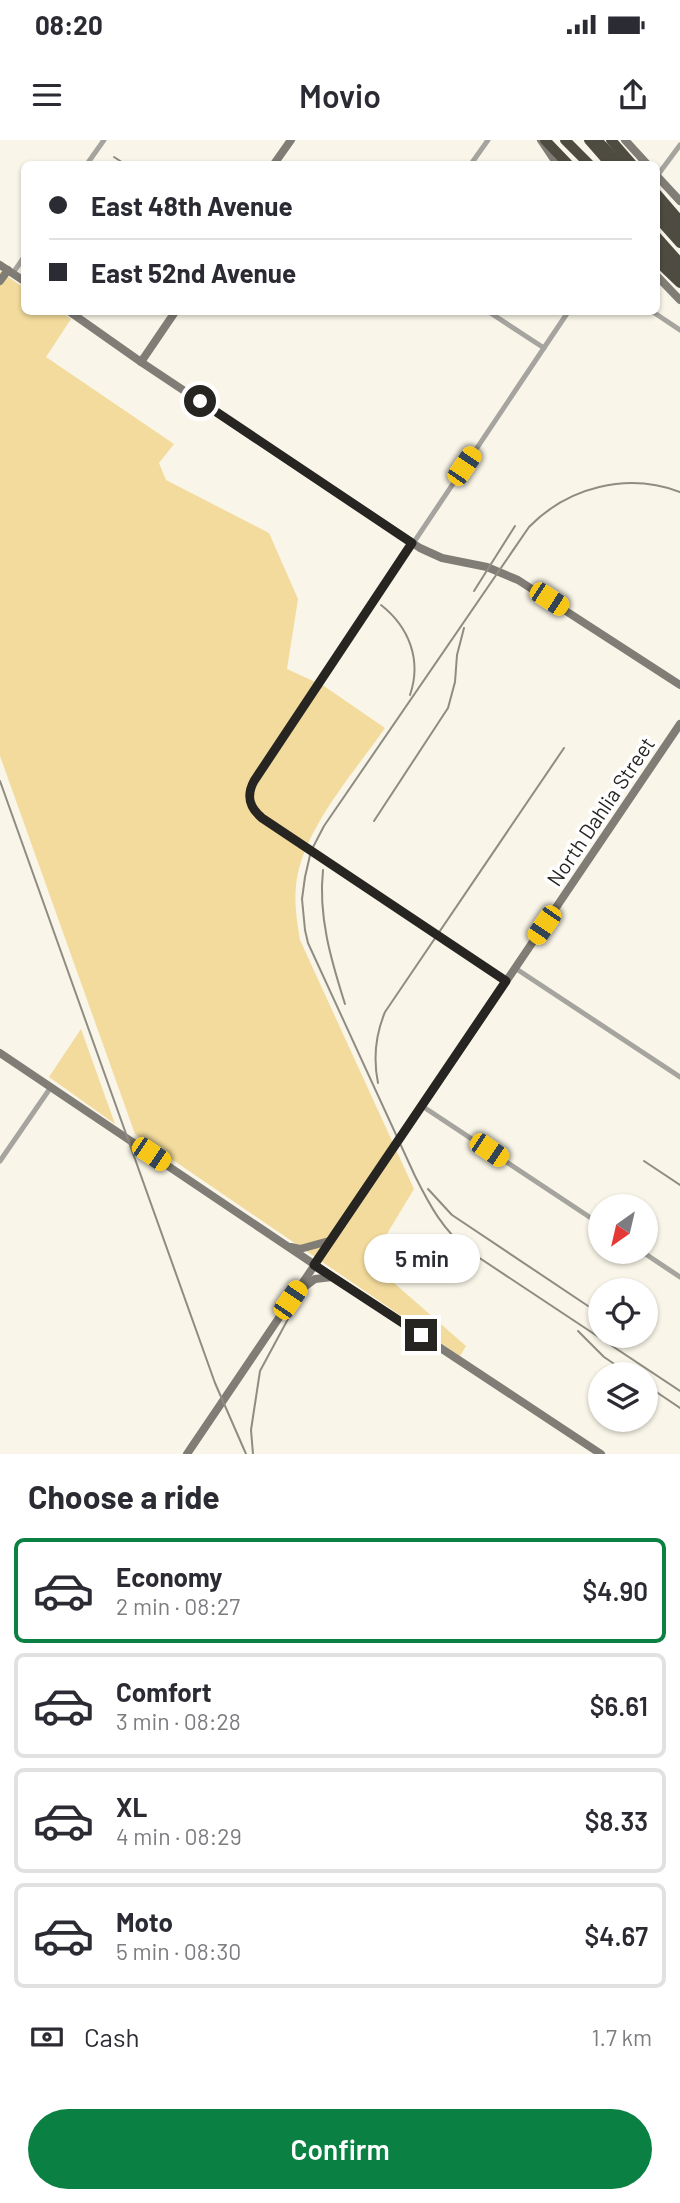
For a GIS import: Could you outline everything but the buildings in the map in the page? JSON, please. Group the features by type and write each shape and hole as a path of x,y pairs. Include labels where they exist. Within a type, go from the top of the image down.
{"highway":[{"path":"543,140 565,161"},
{"path":"560,140 579,161"},
{"path":"565,140 588,161"},
{"path":"571,140 588,161"},
{"path":"589,140 607,161"},
{"path":"597,140 617,161"},
{"path":"611,140 629,161"},
{"path":"660,198 680,221"},
{"path":"660,209 680,231"},
{"path":"660,220 680,243"},
{"path":"660,240 680,263"},
{"path":"660,252 680,274"},
{"path":"660,264 680,283"}],"street":[{"path":"89,161 104,140"},
{"path":"276,161 291,140"},
{"path":"473,161 488,140"},
{"path":"543,140 555,161"},
{"path":"625,140 643,161"},
{"path":"660,172 680,145"},
{"path":"660,179 680,201"},
{"path":"0,281 7,269"},
{"path":"660,279 680,300"},
{"path":"74,315 412,543 442,558 487,567 518,580 680,685"},
{"path":"141,362 173,315"},
{"path":"494,315 544,348"},
{"path":"506,981 262,818 254,811 249,801 253,783 566,315"},
{"path":"658,315 680,330"},
{"name":"North Dahlia Street","path":"187,1454 680,724"},
{"path":"515,968 680,1077"},
{"path":"0,1053 601,1454"},
{"path":"0,1161 51,1087"},
{"path":"422,1105 588,1216"},
{"path":"283,1243 300,1249 331,1239"},
{"path":"658,1262 680,1277"},
{"path":"290,1300 315,1279 333,1277"}],"shaded area":[{"path":"0,271 21,286 21,315 65,315 71,319 46,357 174,444 159,463 166,480 269,533 298,599 287,669 324,686 385,728 331,803 308,844 296,886 297,920 300,940 414,1189 370,1262 466,1346 460,1356 135,1134 0,756"},
{"path":"81,1029 115,1124 49,1077"}],"railway":[{"path":"114,157 120,161"},
{"path":"680,492 640,483 599,487 562,502 529,527 324,826 311,851 302,899 308,943 415,1176 444,1226 469,1251 680,1391"},
{"path":"474,591 515,526"},
{"path":"381,605 399,623 410,645 414,669 410,695"},
{"path":"374,821 448,708 464,628"},
{"path":"378,1083 376,1047 385,1012 564,748"},
{"path":"0,781 215,1383 246,1454"},
{"path":"323,870 324,921 345,1004"},
{"path":"644,1161 680,1185"},
{"path":"428,1189 452,1215 588,1306"},
{"path":"253,1454 251,1430 260,1371 288,1319"},
{"path":"578,1331 611,1362"},
{"path":"658,1393 680,1408"}],"route":[{"path":"200,401 412,543 254,781 249,797 252,808 262,818 506,981 314,1265 421,1335"}]}
